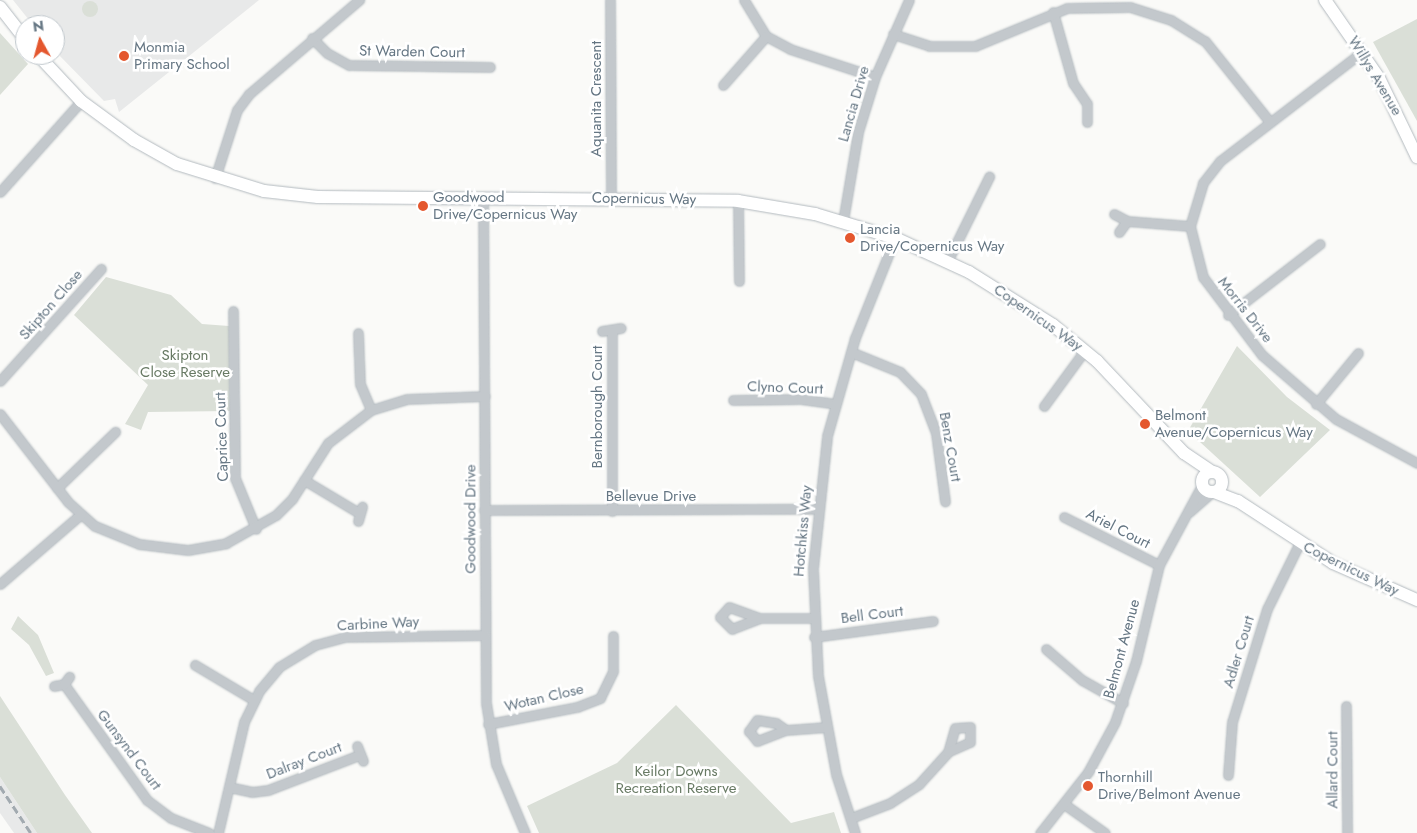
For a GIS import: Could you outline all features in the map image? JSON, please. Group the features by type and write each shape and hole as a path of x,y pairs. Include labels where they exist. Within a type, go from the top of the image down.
{"street":[{"path":"215,178 238,110 266,75 358,0"},
{"name":"Aquanita Crescent","path":"610,0 611,198"},
{"path":"744,0 766,36 790,49 874,77"},
{"name":"Lancia Drive","path":"843,221 858,132 874,77 909,0"},
{"name":"Willys Avenue","path":"1325,0 1362,52 1417,157"},
{"path":"893,34 929,46 975,46 1053,12 1089,2 1130,7 1190,30 1219,55 1270,122"},
{"path":"0,8 15,27"},
{"path":"1053,12 1073,83 1091,103 1087,122"},
{"path":"722,85 766,36"},
{"name":"St Warden Court","path":"312,38 327,53 349,65 490,66"},
{"path":"1114,214 1127,222 1190,226 1210,171 1270,122 1362,52"},
{"name":"Copernicus Way","path":"48,65 81,100 134,140 215,178 304,196 611,198 738,201 843,221 895,238 948,260 1016,299 1085,350 1184,454 1207,488 1238,501 1299,544 1417,600"},
{"path":"0,192 81,100"},
{"path":"948,260 989,177"},
{"name":"Goodwood Drive","path":"483,197 485,635 488,724 496,764 525,833"},
{"path":"738,201 739,281"},
{"path":"1120,232 1127,222"},
{"name":"Morris Drive","path":"1190,226 1203,277 1228,315 1262,355 1316,404 1388,450 1417,463"},
{"name":"Hotchkiss Way","path":"855,833 827,727 814,637 817,509 836,404 851,352 895,238"},
{"path":"1228,315 1320,244"},
{"name":"Skipton Close","path":"0,381 101,268"},
{"name":"Caprice Court","path":"233,311 234,464 238,489 256,528"},
{"name":"Bernborough Court","path":"602,331 612,332 622,328"},
{"name":"Bernborough Court","path":"612,332 612,511"},
{"path":"358,333 360,384 371,410"},
{"path":"1044,406 1085,350"},
{"name":"Benz Court","path":"851,352 900,372 921,394 936,433 945,501"},
{"path":"1316,404 1358,353"},
{"path":"2,419 80,515 113,535 167,550 211,548 256,528 281,510 304,480 328,443 371,410 408,398 485,396"},
{"name":"Clyno Court","path":"733,400 801,399 836,404"},
{"path":"57,488 115,432"},
{"name":"Copernicus Way","path":"1184,454 1217,475 1238,501"},
{"path":"1207,488 1217,475"},
{"path":"1207,488 1217,475"},
{"path":"304,480 360,513"},
{"name":"Belmont Avenue","path":"1040,833 1064,804 1092,764 1123,703 1159,565 1185,515 1207,488"},
{"name":"Belmont Avenue","path":"1185,515 1207,488"},
{"name":"Bellevue Drive","path":"484,510 817,509"},
{"path":"0,584 80,515"},
{"name":"Ariel Court","path":"1064,517 1159,565"},
{"name":"Adler Court","path":"1228,775 1232,722 1261,628 1284,569 1299,544"},
{"path":"760,618 813,618"},
{"name":"Bell Court","path":"814,637 933,621"},
{"name":"Carbine Way","path":"218,833 254,700 279,667 328,640 485,635"},
{"name":"Wotan Close","path":"488,724 578,707 600,698 613,671 613,636"},
{"path":"1046,649 1082,680 1123,703"},
{"path":"195,666 254,700"},
{"name":"Gunsynd Court","path":"54,686 67,681 147,800 171,818 209,833"},
{"name":"Allard Court","path":"1346,706 1347,833"},
{"path":"786,730 827,727"},
{"path":"850,818 890,803 920,784 948,752"},
{"name":"Dalray Court","path":"229,788 252,792 268,790 360,754"},
{"path":"1064,804 1106,833"}],"shaded area":[{"name":"Monmia Primary School","path":"13,0 259,0 119,112 115,99 104,101 65,61 65,15 25,15"},
{"path":"0,777 37,833 14,833 0,813"}],"green space":[{"path":"90,1 96,3 98,9 96,15 90,17 84,15 82,9 84,3"},
{"path":"1417,19 1417,121 1373,42"},
{"path":"0,33 15,50 15,65 27,65 0,95"},
{"name":"Skipton Close Reserve","path":"106,277 171,295 202,324 229,326 230,411 148,412 141,430 125,424 148,385 74,315"},
{"path":"1237,346 1287,397 1330,430 1260,497 1188,431"},
{"path":"18,616 38,635 54,673 46,676 29,645 11,629"},
{"path":"0,696 92,833 37,833 0,777"},
{"name":"Keilor Downs Recreation Reserve","path":"676,705 791,823 834,812 841,833 539,833 527,806 617,763"}],"railway":[{"path":"0,786 31,833"}],"place":[{"name":"Monmia Primary School","path":"124,56"},
{"name":"Goodwood Drive/Copernicus Way","path":"423,206"},
{"name":"Lancia Drive/Copernicus Way","path":"850,238"},
{"name":"Belmont Avenue/Copernicus Way","path":"1145,424"},
{"name":"Thornhill Drive/Belmont Avenue","path":"1088,786"}]}
